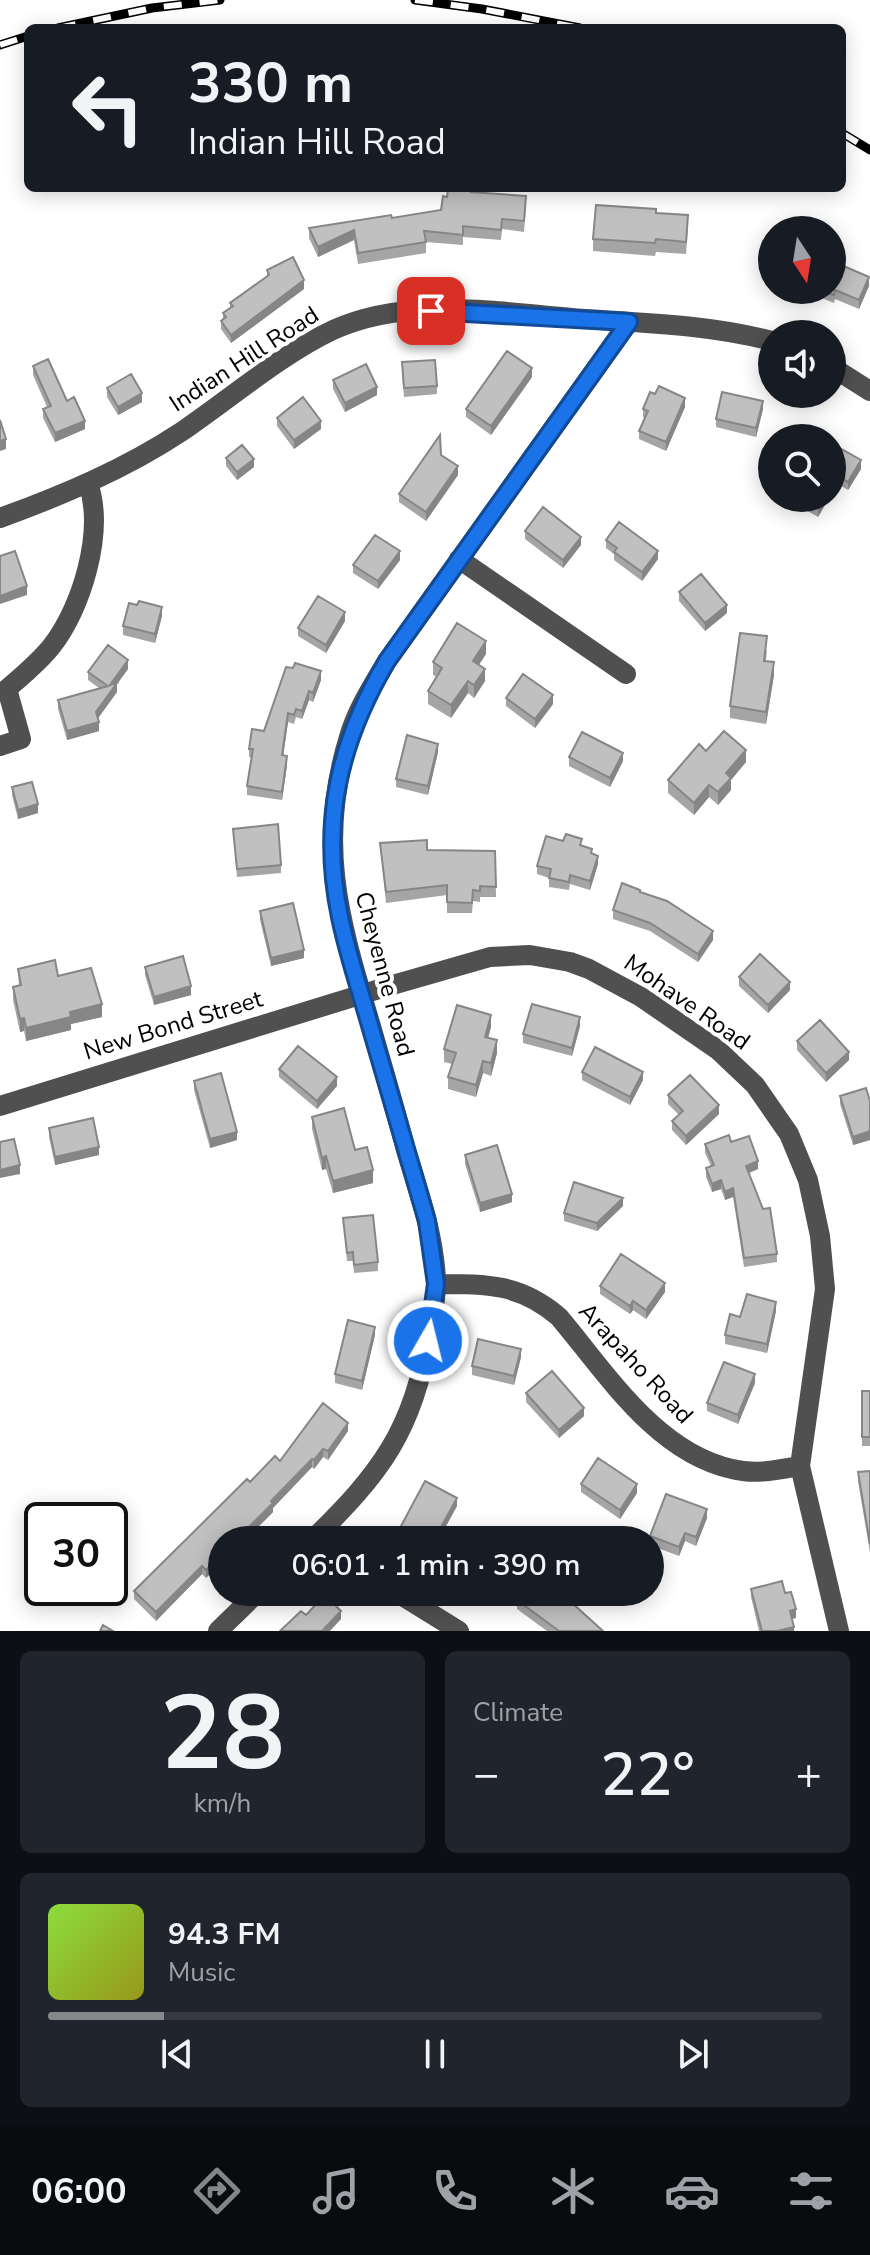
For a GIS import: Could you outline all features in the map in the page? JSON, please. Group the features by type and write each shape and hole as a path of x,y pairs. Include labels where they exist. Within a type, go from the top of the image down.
{"street":[{"name":"Indian Hill Road","path":"0,518 88,483 165,442 318,338 350,323 395,313 449,310 705,327 758,338"},
{"name":"Cheyenne Road","path":"326,1526 368,1482 407,1420 418,1392 426,1357 436,1284 427,1221 340,917 334,879 334,805 340,767 365,698 387,661 629,322"},
{"path":"846,376 870,391"},
{"path":"0,746 21,739 7,689 52,646 65,626 83,581 93,525 92,496 88,483"},
{"path":"459,559 626,674"},
{"name":"Mohave Road","path":"361,994 490,957 551,957 589,969 641,997 718,1050 755,1085 779,1117 799,1157 813,1198 823,1254 824,1301 800,1466 839,1631"},
{"name":"New Bond Street","path":"0,1106 361,994"},
{"name":"Arapaho Road","path":"436,1284 490,1284 545,1305 559,1317 655,1429 678,1447 733,1470 761,1472 800,1466"},
{"path":"218,1631 244,1606"},
{"path":"419,1606 459,1631"}],"building":[{"path":"448,192 526,196 524,221 502,219 501,230 463,226 463,235 424,231 426,242 358,253 354,230 318,247 309,228 441,210 443,196 447,197"},
{"path":"596,205 656,209 656,213 688,215 686,242 593,239"},
{"path":"293,257 304,280 231,335 221,321 226,317 223,313 233,306 230,303 269,275 267,270"},
{"path":"846,267 869,277 859,300 846,295"},
{"path":"507,351 532,368 491,426 466,409"},
{"path":"48,359 67,401 74,397 85,421 55,433 43,409 51,406 33,366"},
{"path":"435,360 437,386 404,388 402,362"},
{"path":"366,364 377,387 345,403 333,380"},
{"path":"131,374 142,393 118,407 107,388"},
{"path":"659,386 685,398 666,442 639,431 648,411 643,409 650,392 655,394"},
{"path":"722,392 758,400 758,408 761,408 756,428 716,419"},
{"path":"303,397 321,421 294,440 277,418"},
{"path":"0,420 6,439 0,441"},
{"path":"440,435 441,455 458,466 426,512 399,494"},
{"path":"242,445 254,459 237,472 226,458"},
{"path":"846,452 861,460 846,481"},
{"path":"543,507 581,537 563,560 525,531"},
{"path":"619,522 658,551 642,572 614,552 617,548 606,540"},
{"path":"375,535 400,551 378,581 353,565"},
{"path":"15,551 27,586 0,596 0,556"},
{"path":"701,574 727,605 705,623 679,592"},
{"path":"318,596 345,612 326,645 298,628"},
{"path":"139,601 162,607 155,634 123,626 129,603 137,605"},
{"path":"457,623 486,641 473,661 485,669 474,685 468,681 451,705 428,691 442,668 433,662"},
{"path":"740,633 767,636 764,661 774,662 766,712 730,706"},
{"path":"108,645 128,660 110,685 117,683 96,712 99,722 67,731 58,700 108,686 88,672"},
{"path":"295,663 321,671 302,711 296,709 294,715 288,713 282,755 287,756 282,792 247,786 253,749 249,749 252,729 264,731 286,667 293,668"},
{"path":"523,674 553,695 535,719 506,698"},
{"path":"724,731 746,750 726,773 731,778 718,792 709,785 694,803 668,780 699,744 706,751"},
{"path":"582,732 623,753 610,778 569,757"},
{"path":"407,735 438,744 428,786 396,779"},
{"path":"32,782 38,804 18,810 12,787"},
{"path":"278,824 281,865 237,869 233,829"},
{"path":"566,834 582,839 580,845 592,849 591,853 598,856 590,881 570,875 569,882 549,878 551,869 537,866 546,836 563,841"},
{"path":"427,840 427,850 495,851 496,887 480,886 480,891 473,890 472,903 447,902 447,885 386,892 380,843"},
{"path":"622,883 667,901 713,931 698,954 650,923 613,910"},
{"path":"293,903 304,950 271,958 260,911"},
{"path":"760,954 790,982 768,1005 739,977"},
{"path":"183,956 191,986 154,997 145,967"},
{"path":"55,960 58,976 91,968 102,1004 70,1012 71,1017 26,1028 24,1018 20,1019 13,987 21,985 18,969"},
{"path":"532,1004 580,1017 572,1048 523,1034"},
{"path":"457,1005 491,1015 485,1037 497,1040 491,1063 483,1061 476,1085 448,1077 456,1053 444,1049"},
{"path":"820,1020 849,1052 826,1073 797,1041"},
{"path":"298,1046 337,1077 317,1101 279,1069"},
{"path":"595,1047 643,1072 630,1097 582,1072"},
{"path":"221,1073 237,1132 210,1139 194,1081"},
{"path":"690,1075 719,1105 686,1136 672,1121 683,1111 668,1095"},
{"path":"866,1088 870,1101 870,1131 853,1137 840,1096"},
{"path":"344,1108 355,1150 367,1147 373,1170 333,1181 326,1156 322,1158 312,1117"},
{"path":"93,1118 99,1147 55,1157 49,1128"},
{"path":"729,1135 731,1142 749,1136 758,1161 746,1166 763,1209 770,1208 777,1254 744,1258 733,1188 725,1192 721,1180 712,1184 706,1168 714,1165 705,1144"},
{"path":"14,1139 20,1165 0,1170 0,1142"},
{"path":"497,1145 512,1194 480,1203 465,1155"},
{"path":"574,1182 623,1198 597,1223 564,1213"},
{"path":"373,1215 378,1262 354,1265 353,1252 347,1253 343,1218"},
{"path":"621,1254 665,1283 646,1310 633,1301 630,1306 600,1286"},
{"path":"747,1294 776,1302 767,1344 725,1335 730,1314 740,1317"},
{"path":"348,1320 375,1327 362,1381 335,1374"},
{"path":"478,1339 521,1349 514,1376 472,1366"},
{"path":"724,1362 755,1374 738,1415 707,1403"},
{"path":"552,1371 584,1408 559,1430 526,1393"},
{"path":"862,1391 870,1391 870,1437 862,1437"},
{"path":"323,1403 348,1423 328,1451 323,1449 312,1459 250,1526 208,1526 208,1568 206,1570 202,1566 156,1612 134,1591 247,1479 250,1482 275,1456 280,1461"},
{"path":"598,1458 637,1484 620,1510 581,1484"},
{"path":"870,1471 870,1544 858,1472"},
{"path":"425,1481 457,1498 442,1526 401,1526"},
{"path":"666,1494 707,1509 696,1537 685,1533 679,1547 664,1541 664,1526 654,1526"},
{"path":"782,1581 785,1593 791,1592 796,1609 790,1611 794,1627 762,1631 751,1589"},
{"path":"315,1606 336,1606 341,1611 322,1631 280,1631 301,1611 306,1615"},
{"path":"525,1606 575,1606 603,1631 559,1631"}],"railway":[{"path":"77,24 152,8 220,0"},
{"path":"415,0 559,24"},
{"path":"0,45 24,37"},
{"path":"846,135 870,150"}],"route":[{"path":"428,1341 436,1284 434,1252 340,917 334,879 332,841 340,767 365,698 387,661 629,322 431,311"}]}
